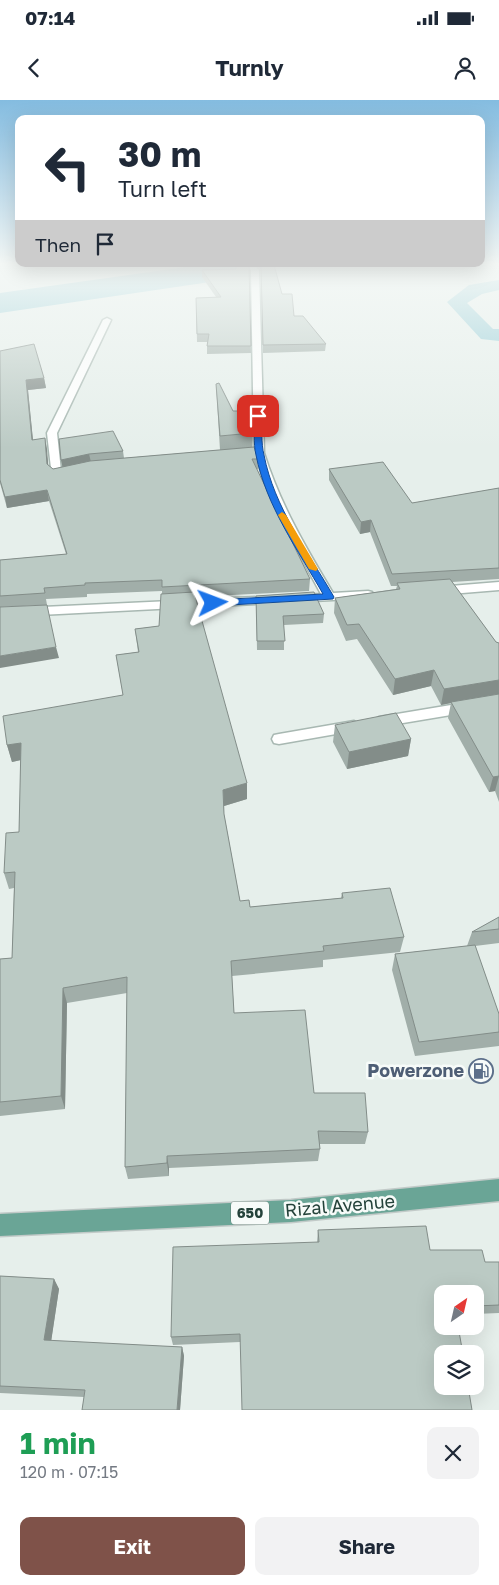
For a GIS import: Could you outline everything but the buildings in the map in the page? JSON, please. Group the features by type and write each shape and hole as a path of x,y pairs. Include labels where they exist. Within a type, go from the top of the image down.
{"main road":[{"name":"Rizal Avenue","path":"0,1224 291,1211 499,1190"}],"street":[{"path":"82,469 56,476 52,433 104,326"},
{"path":"255,326 254,454 278,508 329,597"},
{"path":"424,592 499,586"},
{"path":"453,590 464,606"},
{"path":"0,613 377,594"},
{"path":"279,739 499,702"}],"waterway":[{"path":"479,326 488,335 499,335"}],"slow traffic":[{"path":"282,515 313,569"}],"place":[{"name":"Powerzone","path":"481,1071"}],"route":[{"path":"213,603 329,597 278,508 266,479 259,453 258,416"}]}
